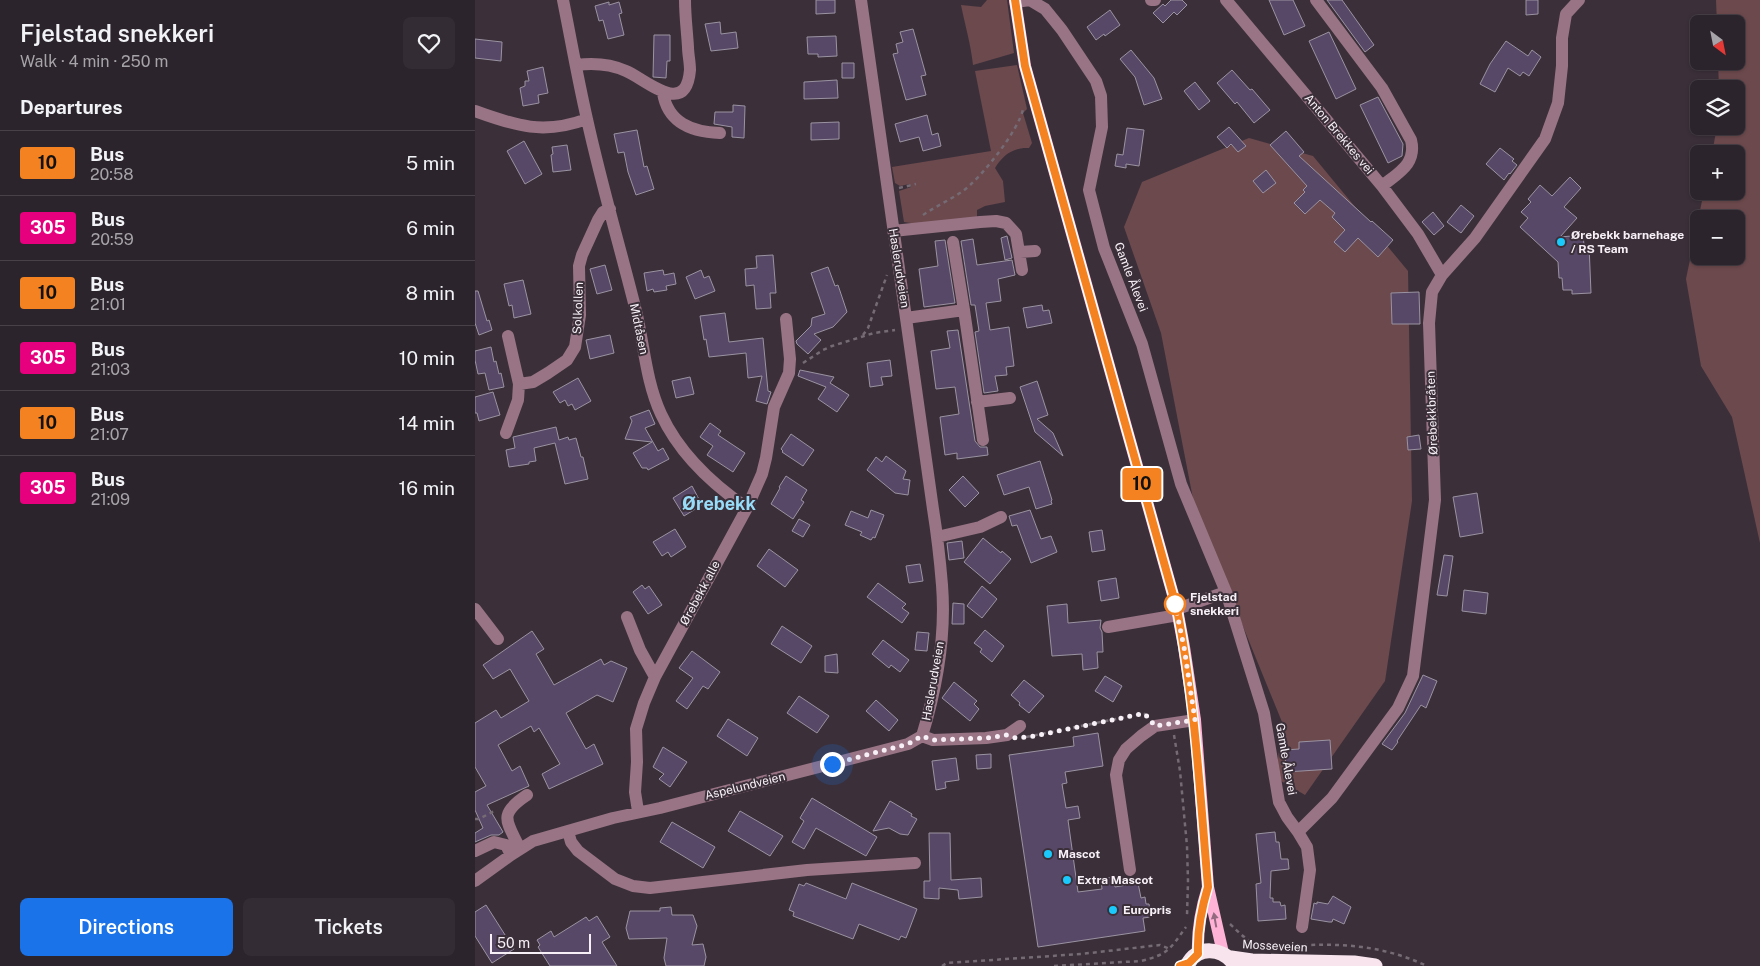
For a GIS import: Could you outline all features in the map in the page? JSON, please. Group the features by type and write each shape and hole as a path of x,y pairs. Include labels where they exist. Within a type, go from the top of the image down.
{"highway":[{"name":"Mosseveien","path":"1189,962 1210,950 1230,959 1313,964 1354,963 1375,966"}],"main road":[{"name":"Gamle Ålevei","path":"1015,1 1025,66 1177,612 1195,720 1208,887 1230,959"},
{"name":"Gamle Ålevei","path":"1189,962 1197,937 1208,887"}],"street":[{"name":"Midtåsen","path":"563,0 587,119 637,313 651,385 660,413 687,456 708,478 747,508"},
{"path":"577,65 601,64 614,67 627,71 663,93 674,95 682,91 687,84 690,69 685,0"},
{"name":"Haslerudveien","path":"861,0 937,537 942,586 943,622 940,658 922,736"},
{"name":"Gamle Ålevei","path":"1015,1 1030,0 1045,9 1079,53 1096,80 1101,96 1102,127 1089,190 1104,248 1142,344 1181,484 1226,592 1263,713 1279,802 1307,847 1310,870 1302,927"},
{"name":"Anton Brekkes vei","path":"1226,0 1382,186 1417,234 1442,275"},
{"path":"1316,0 1382,88 1411,140 1414,150 1411,159 1382,186"},
{"name":"Ørebekkbråten","path":"1299,832 1332,798 1398,708 1413,676 1435,500 1429,323 1432,292 1442,275 1475,238 1545,139 1558,103 1562,66 1562,38 1566,14 1579,0"},
{"path":"663,93 665,104 676,119 690,128 720,133"},
{"path":"475,111 510,123 548,129 560,128 587,119"},
{"name":"Solkollen","path":"519,384 533,382 548,373 567,360 575,347 580,315 579,272 582,255 598,220 603,212 610,209"},
{"path":"893,231 996,221 1006,224 1016,234 1022,270"},
{"path":"953,242 983,440"},
{"path":"1020,252 1035,251"},
{"path":"907,323 964,310"},
{"path":"785,320 790,359 788,379"},
{"path":"506,433 518,400 519,384 508,336"},
{"name":"Ørebekk alle","path":"638,811 635,792 637,762 636,729 644,703 655,677 747,508 762,474 774,407 788,379"},
{"path":"977,402 1010,398"},
{"path":"937,537 980,527 1001,517"},
{"path":"1108,627 1177,612 1226,592"},
{"path":"475,609 498,639"},
{"path":"627,616 640,650 655,677"},
{"path":"1130,870 1116,775 1119,760 1126,749 1155,726 1195,720"},
{"path":"922,736 933,740 987,738 1007,735 1020,726"},
{"name":"Aspelundveien","path":"475,879 533,841 638,811 669,805 908,744 922,736"},
{"path":"516,852 507,820 509,811 515,803 527,795"},
{"path":"568,831 571,842 579,851 615,879 633,886 650,888 807,870 915,863"},
{"path":"475,851 494,842 506,845 516,852"}],"path":[{"path":"908,229 925,214 962,192 977,178 989,165 1008,138 1021,117 1023,106"},
{"path":"861,337 868,328 884,280 898,263"},
{"path":"788,379 806,360 823,350 907,323"},
{"path":"1007,735 1016,738 1034,736 1141,714 1145,714 1155,726"},
{"path":"1054,966 1141,961 1162,955 1170,949 1189,925 1187,914 1187,846 1180,770 1172,724"},
{"path":"475,819 479,819 499,808 509,811"},
{"path":"1223,922 1230,924 1255,945 1274,946"},
{"path":"942,966 947,963 1081,954 1160,945 1170,949"},
{"path":"1283,947 1341,945 1375,948 1407,957 1427,966"}],"shaded area":[{"path":"987,0 1007,0 1014,53 973,65 961,5 981,7"},
{"path":"1716,0 1760,0 1760,543 1732,417 1701,366 1686,279 1690,259 1690,265 1745,265 1745,210 1700,210 1702,200 1745,200 1745,145 1714,145 1715,135 1745,135 1745,80 1719,80 1718,70 1745,70 1745,15 1717,15"},
{"path":"1017,65 1027,109 1023,113 1032,143 1029,148 1013,150 1001,159 995,168 1003,181 1005,202 985,206 977,210 977,218 917,224 904,222 899,191 911,187 910,184 900,186 895,183 892,167 991,151 975,71"},
{"path":"1249,138 1313,156 1408,271 1412,501 1385,681 1305,795 1276,778 1282,722 1195,509 1161,333 1124,227 1142,182"}],"building":[{"path":"816,0 835,0 835,13 816,14"},
{"path":"1171,0 1182,0 1187,5 1177,15 1174,12 1163,23 1153,13"},
{"path":"1269,0 1293,0 1305,26 1284,35"},
{"path":"1327,0 1342,0 1374,45 1365,52"},
{"path":"1526,0 1538,0 1538,14 1526,15"},
{"path":"609,2 609,5 619,2 622,13 619,14 624,35 608,39 603,20 599,21 595,6"},
{"path":"1110,10 1120,25 1096,40 1087,27"},
{"path":"720,22 721,34 736,32 738,48 711,51 705,24"},
{"path":"913,29 926,75 921,76 926,95 906,100 893,54 898,53 896,44 903,42 900,32"},
{"path":"1329,32 1356,89 1336,99 1309,41"},
{"path":"654,35 670,35 670,61 667,61 666,78 653,77"},
{"path":"836,36 837,56 818,57 818,54 808,54 807,37"},
{"path":"475,39 502,42 501,61 475,58"},
{"path":"1506,41 1528,56 1532,50 1541,57 1529,76 1523,72 1520,76 1508,68 1495,92 1480,84 1490,64"},
{"path":"1131,50 1154,78 1162,99 1144,105 1135,77 1120,59"},
{"path":"842,63 854,63 854,78 842,78"},
{"path":"543,67 548,93 538,95 539,103 523,106 520,88 525,86 525,81 529,81 527,71"},
{"path":"1232,70 1270,110 1254,123 1237,102 1235,104 1217,83"},
{"path":"837,80 838,98 804,99 804,82"},
{"path":"1195,82 1210,101 1199,110 1184,91"},
{"path":"1378,97 1403,144 1402,156 1388,163 1360,105"},
{"path":"733,105 745,106 744,138 732,137 732,127 714,124 715,112 733,112"},
{"path":"927,115 932,135 938,133 941,146 923,151 919,137 900,142 895,124"},
{"path":"839,122 839,139 811,140 811,123"},
{"path":"1229,127 1246,146 1238,152 1231,144 1227,148 1217,137"},
{"path":"1127,128 1144,130 1139,166 1126,164 1126,168 1115,166 1117,154 1123,155"},
{"path":"637,130 644,167 647,166 654,189 636,195 628,172 624,152 618,153 614,134"},
{"path":"1286,131 1304,152 1299,156 1393,240 1378,257 1358,238 1345,252 1334,242 1345,230 1332,217 1335,213 1320,200 1305,214 1294,203 1305,192 1303,190 1307,186 1270,145"},
{"path":"524,141 542,174 525,184 507,151"},
{"path":"567,145 571,170 553,172 552,147"},
{"path":"1500,148 1514,159 1512,161 1517,165 1504,180 1486,164"},
{"path":"1266,170 1276,183 1263,193 1253,181"},
{"path":"1570,177 1581,188 1564,207 1577,218 1560,237 1583,235 1584,245 1589,245 1591,293 1572,294 1572,290 1563,290 1562,278 1559,278 1558,262 1520,227 1528,218 1521,212 1531,202 1528,199 1540,185 1552,196"},
{"path":"1461,205 1474,216 1461,233 1447,222"},
{"path":"1433,212 1444,226 1434,235 1422,222"},
{"path":"1007,236 1012,258 1005,260 1001,238"},
{"path":"973,239 977,265 1012,260 1015,275 998,279 1001,301 986,303 990,330 1009,327 1014,366 1006,367 1007,375 995,376 998,391 984,393 975,332 979,331 975,305 971,305 961,241"},
{"path":"945,240 955,303 924,307 919,269 938,266 935,241"},
{"path":"773,255 776,293 770,293 771,308 756,309 754,285 746,286 745,269 757,268 756,256"},
{"path":"605,265 612,290 597,294 590,269"},
{"path":"828,267 835,286 838,285 847,312 833,327 814,334 821,340 808,354 796,341 811,326 812,318 825,314 811,273"},
{"path":"663,270 664,275 674,273 676,284 666,286 667,290 654,292 653,289 647,291 644,273"},
{"path":"701,270 704,278 709,276 715,291 695,299 686,277"},
{"path":"523,280 531,314 514,318 512,305 509,306 504,284"},
{"path":"475,291 478,291 487,321 489,320 492,330 479,335 475,323"},
{"path":"1419,292 1420,324 1392,324 1391,293"},
{"path":"1042,305 1043,311 1049,310 1052,323 1027,328 1023,308"},
{"path":"725,313 729,342 763,338 768,391 771,392 767,404 756,401 762,376 748,378 746,353 709,357 700,316"},
{"path":"958,330 975,441 980,447 987,447 988,455 957,459 957,453 945,455 940,417 959,414 955,387 936,389 931,351 950,348 947,331"},
{"path":"610,335 614,353 590,359 586,340"},
{"path":"491,347 494,362 496,361 499,374 501,373 504,387 489,390 485,373 478,374 475,351"},
{"path":"890,360 892,376 881,377 883,385 870,387 867,363"},
{"path":"800,370 834,377 830,383 849,395 837,412 818,399 826,387 798,376"},
{"path":"690,377 694,394 676,398 672,381"},
{"path":"578,378 591,401 575,410 572,404 568,406 565,400 560,403 553,392"},
{"path":"1037,381 1048,415 1037,419 1053,433 1063,456 1035,432 1020,387"},
{"path":"493,392 500,415 479,421 477,413 475,413 475,397"},
{"path":"649,410 655,424 645,428 658,451 663,448 669,459 648,470 647,468 642,468 633,453 652,442 625,439 632,421 630,417"},
{"path":"710,423 721,431 718,435 745,453 733,472 707,455 713,446 700,437"},
{"path":"556,427 559,440 568,437 569,440 576,438 588,479 565,484 555,443 534,448 536,461 509,467 506,450 515,448 513,437"},
{"path":"791,434 814,450 803,466 782,452 781,449"},
{"path":"1419,435 1421,449 1408,450 1407,437"},
{"path":"886,456 906,471 903,479 910,480 908,495 895,493 867,470 876,457 882,462"},
{"path":"1040,461 1052,504 1036,509 1029,487 1004,495 997,475"},
{"path":"786,476 807,490 801,500 804,502 793,519 771,504"},
{"path":"963,476 979,493 965,507 949,490"},
{"path":"692,486 702,505 684,516 673,498"},
{"path":"1477,493 1483,533 1460,537 1453,497"},
{"path":"871,510 884,515 875,538 873,537 871,540 860,535 862,532 845,525 851,511 868,518"},
{"path":"1030,510 1041,539 1051,536 1057,552 1031,563 1017,525 1012,526 1009,516"},
{"path":"799,519 810,525 803,537 792,531"},
{"path":"675,529 686,547 671,557 668,552 662,556 653,542"},
{"path":"1102,530 1105,550 1092,552 1089,532"},
{"path":"983,538 1011,559 990,584 964,562"},
{"path":"962,541 964,558 949,560 947,543"},
{"path":"769,549 798,570 785,587 757,566"},
{"path":"1444,555 1453,556 1447,596 1437,595"},
{"path":"920,564 923,581 909,583 906,566"},
{"path":"1116,578 1119,598 1101,601 1098,581"},
{"path":"878,583 906,604 902,608 909,613 902,623 867,597"},
{"path":"642,585 645,589 649,586 662,605 648,614 633,592"},
{"path":"982,586 997,599 982,618 967,606"},
{"path":"1464,590 1488,593 1486,614 1462,611"},
{"path":"953,603 964,604 964,624 952,624"},
{"path":"1067,604 1068,623 1101,620 1103,652 1097,652 1098,668 1083,670 1082,654 1052,656 1047,606"},
{"path":"782,626 812,646 801,663 771,644"},
{"path":"985,630 1004,646 992,662 980,652 982,649 974,643"},
{"path":"532,631 544,649 536,654 554,685 601,659 604,665 611,661 627,668 613,702 597,695 566,713 586,749 594,744 603,764 549,789 542,774 560,764 539,728 534,732 531,726 498,745 512,771 520,766 529,786 487,805 503,832 475,842 475,833 483,828 475,810 475,792 486,786 475,767 475,723 496,710 501,718 529,701 510,669 493,679 483,665"},
{"path":"917,632 929,633 927,651 915,650"},
{"path":"883,640 909,660 900,672 891,665 889,668 872,654"},
{"path":"692,651 720,672 708,689 703,686 687,709 676,701 693,678 679,668"},
{"path":"837,654 838,673 825,672 825,656"},
{"path":"1423,675 1437,681 1426,708 1421,705 1392,750 1382,744 1405,713"},
{"path":"1105,676 1122,686 1113,702 1095,691"},
{"path":"1024,680 1044,696 1029,713 1011,695"},
{"path":"954,682 977,701 974,704 979,709 970,721 942,698"},
{"path":"799,696 829,716 817,733 787,713"},
{"path":"876,700 898,720 889,731 866,711"},
{"path":"728,719 758,738 747,756 717,736"},
{"name":"Mascot","path":"1098,733 1103,766 1065,772 1067,783 1062,784 1066,808 1078,806 1080,818 1068,820 1078,892 1102,889 1101,879 1113,877 1115,887 1138,883 1141,898 1145,897 1146,904 1149,904 1151,917 1143,918 1145,931 1038,947 1009,755 1074,746 1073,737"},
{"path":"1330,740 1332,769 1286,772 1285,750 1299,749 1299,742"},
{"path":"663,747 687,762 670,787 659,779 664,774 653,767"},
{"path":"991,754 991,768 977,769 976,755"},
{"path":"956,758 959,780 945,782 946,788 936,790 932,761"},
{"path":"812,798 877,837 866,856 816,828 804,849 792,842 804,821 800,818"},
{"path":"890,801 917,819 908,835 900,834 889,828 873,831"},
{"path":"740,811 783,836 770,856 728,831"},
{"path":"672,822 715,847 703,868 660,842"},
{"path":"1275,832 1276,842 1279,842 1281,859 1288,859 1289,869 1271,871 1270,898 1273,898 1273,902 1280,902 1281,906 1285,905 1286,919 1258,921 1256,884 1261,883 1256,834"},
{"path":"929,833 950,833 951,880 981,878 982,897 959,899 958,890 939,888 939,899 924,898 924,881 930,881"},
{"path":"806,883 846,899 852,883 917,909 906,938 901,936 899,940 859,924 853,939 793,916 794,912 789,910 799,884 804,886"},
{"path":"1333,896 1351,907 1344,924 1333,919 1332,922 1329,922 1311,919 1314,903 1328,904"},
{"path":"486,905 514,949 492,963 475,936 475,912"},
{"path":"671,907 672,915 693,915 697,926 692,945 703,944 706,957 704,966 666,966 664,958 667,938 629,939 626,928 630,911 660,911 660,908"},
{"path":"597,916 610,937 602,942 617,966 550,966 538,947 540,945 537,940 551,931 554,937 586,917 589,921"}],"bus line":[{"name":"10","path":"1015,0 1025,66 1177,609 1184,647 1195,720 1208,887 1197,937 1198,954 1189,963 1180,966"}],"place":[{"name":"Ørebekk barnehage / RS Team","path":"1561,242"},
{"name":"Fjelstad snekkeri","path":"1175,604"},
{"name":"Mascot","path":"1048,854"},
{"name":"Extra Mascot","path":"1067,880"},
{"name":"Europris","path":"1113,910"}],"district":[{"name":"Ørebekk","path":"719,504"}],"route":[{"path":"832,764 908,744 922,736 933,740 987,738 1007,735 1016,738 1141,714 1145,714 1155,726 1195,720 1184,647 1175,604"}]}
